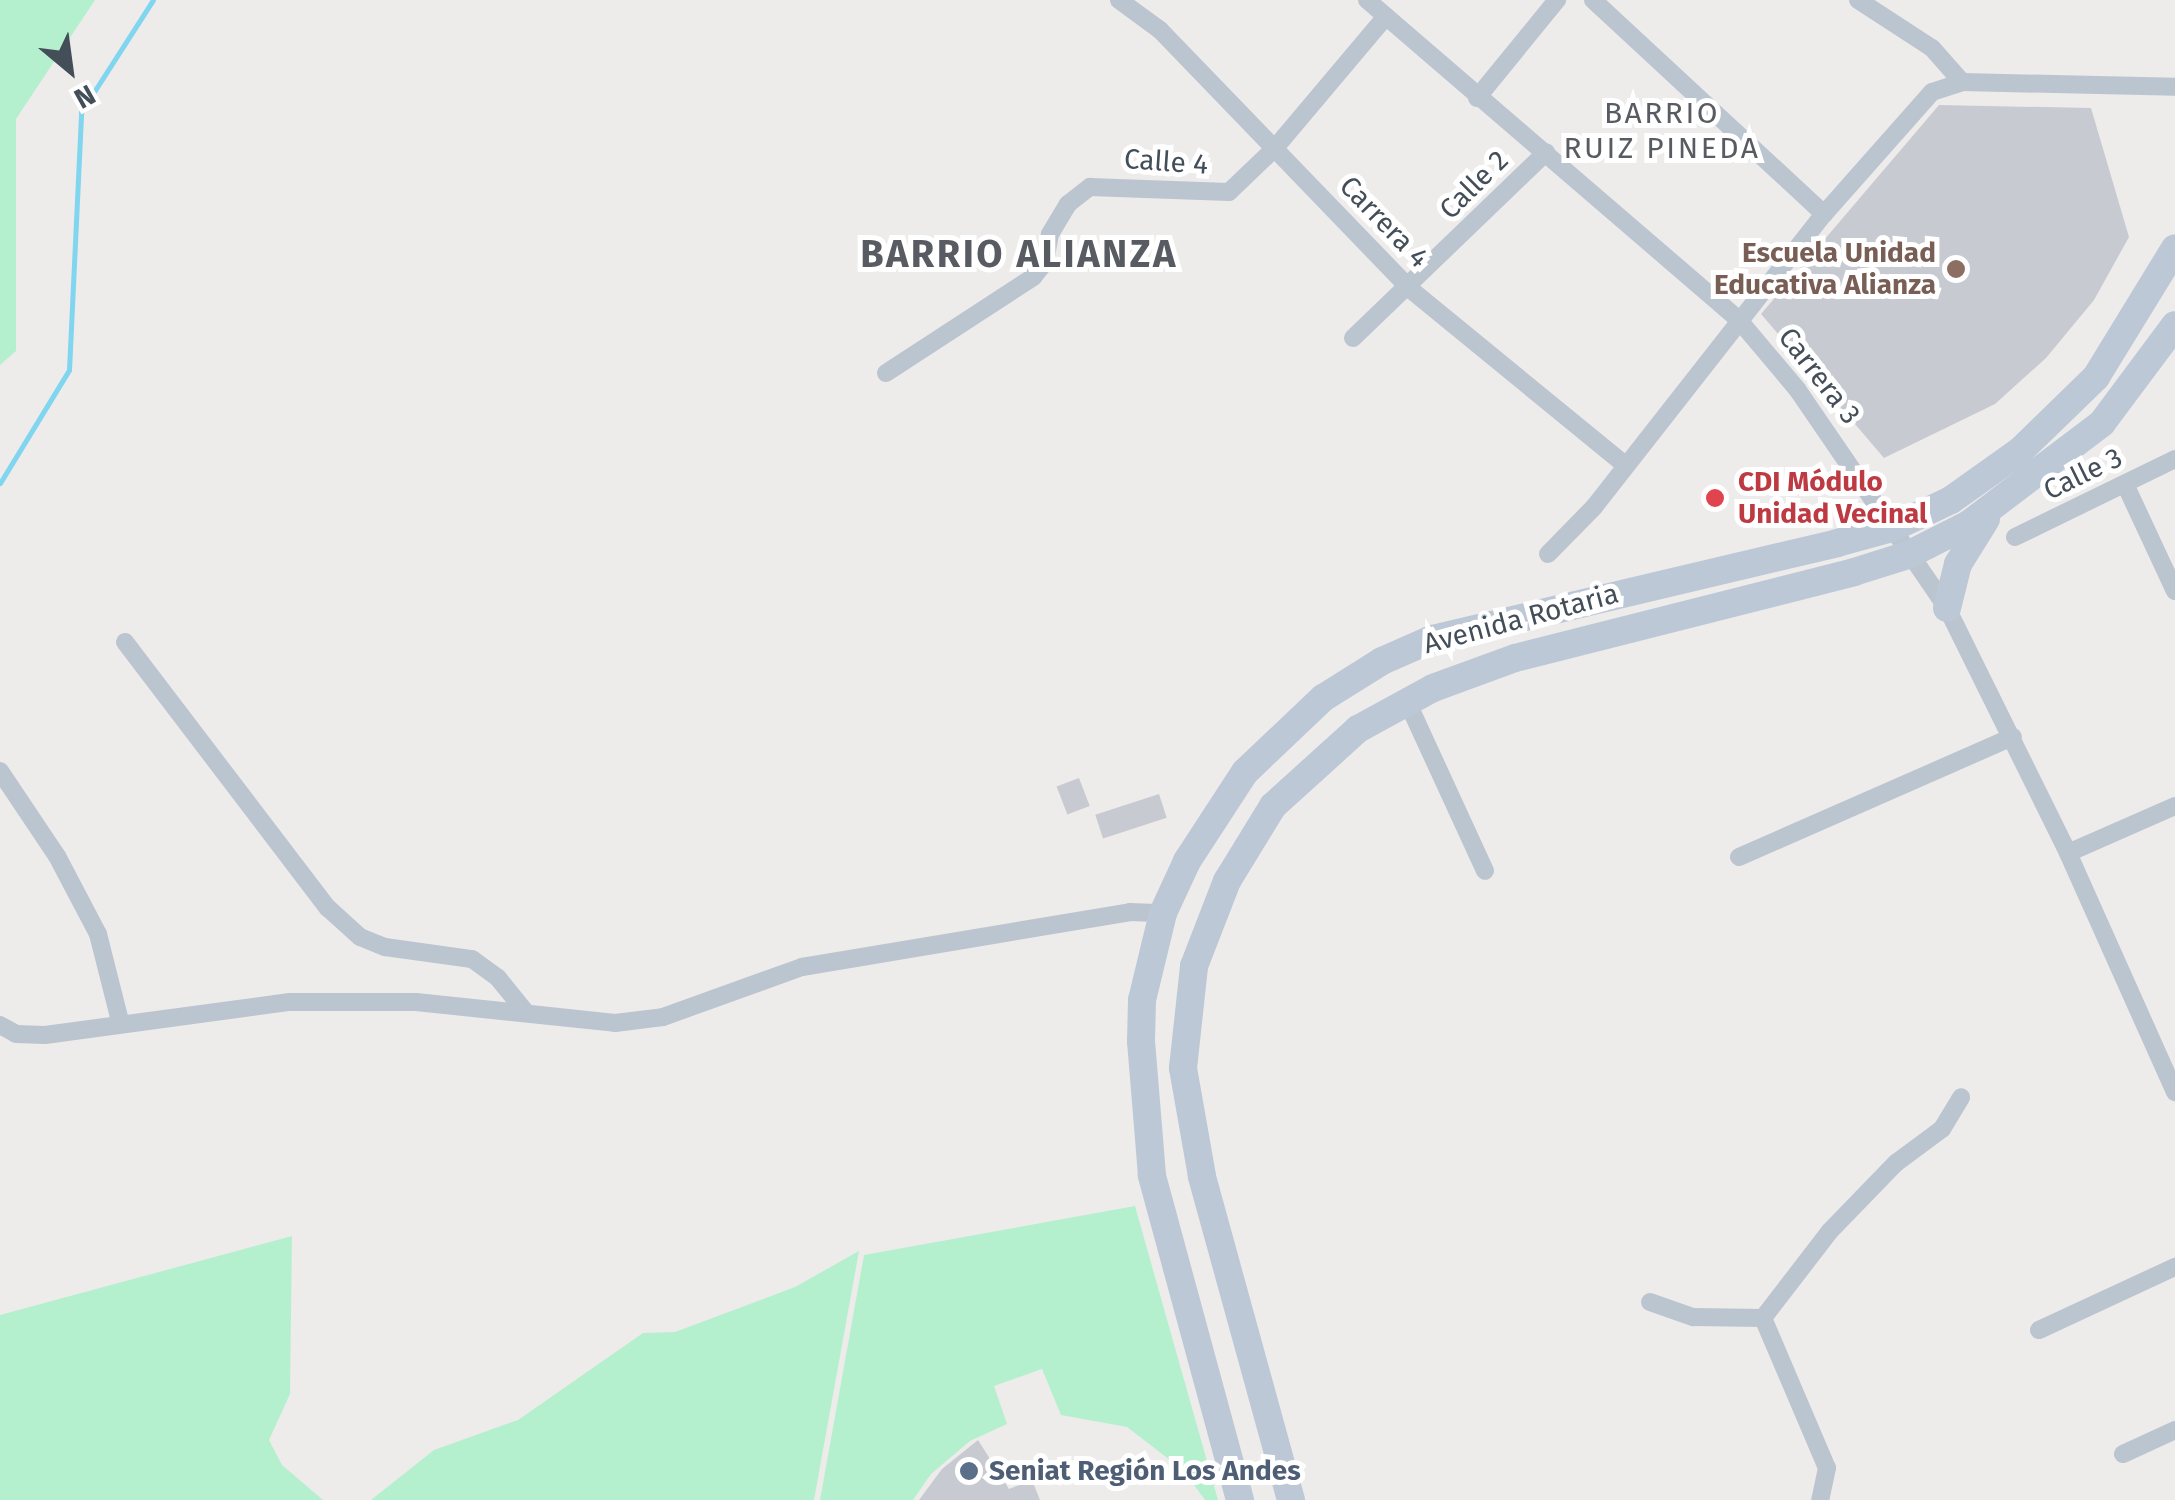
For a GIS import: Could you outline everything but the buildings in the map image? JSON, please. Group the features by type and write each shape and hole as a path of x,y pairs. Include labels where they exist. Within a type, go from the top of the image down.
{"main road":[{"name":"Avenida Rotaria","path":"1240,1500 1144,1129 1142,1000 1163,914 1187,860 1245,772 1278,733 1382,660 1432,639 1892,528 1986,478 2053,422 2107,360 2175,248"},
{"name":"Avenida Rotaria","path":"1291,1500 1187,1115 1183,1068 1194,966 1227,881 1273,806 1320,760 1406,699 1516,658 1908,556 1998,508 2102,423 2175,325"},
{"path":"1947,608 1966,550 1998,508"}],"street":[{"name":"Carrera 4","path":"1119,0 1160,30 1410,290 1625,466"},
{"name":"Carrera 3","path":"1367,0 1738,319 1797,389 1947,608 2068,853 2175,1092"},
{"path":"1477,98 1558,0"},
{"path":"1593,0 1824,214"},
{"path":"1858,0 1932,48 1962,82"},
{"name":"Calle 4","path":"886,374 1032,277 1045,262 1050,234 1068,204 1090,187 1229,192 1275,148 1386,16"},
{"path":"1553,550 1916,106 1962,82 2175,88"},
{"name":"Calle 2","path":"1352,338 1410,290 1546,152"},
{"name":"Calle 3","path":"2015,537 2175,459"},
{"path":"2125,484 2175,591"},
{"path":"125,642 328,908 360,937 385,947 472,959 498,978 524,1010"},
{"path":"1406,699 1486,871"},
{"path":"1739,857 2013,738"},
{"path":"0,771 57,856 98,934 120,1021"},
{"path":"2068,853 2175,806"},
{"path":"0,1025 16,1034 45,1035 120,1021 290,1002 524,1010 614,1023 663,1017 802,967 1130,912 1163,914"},
{"path":"1763,1318 1830,1231 1896,1163 1942,1129 1961,1097"},
{"path":"2039,1330 2175,1267"},
{"path":"1650,1302 1693,1317 1763,1318"},
{"path":"1763,1318 1827,1468 1820,1500"},
{"path":"2124,1454 2175,1430"}],"green space":[{"path":"0,0 95,0 16,119 16,351 0,365"},
{"path":"1135,1206 1218,1500 1205,1500 1183,1470 1127,1427 1061,1415 1042,1369 994,1386 1007,1424 970,1441 931,1474 913,1500 820,1500 864,1255"},
{"path":"292,1236 290,1394 269,1440 282,1465 323,1500 0,1500 0,1315"},
{"path":"859,1251 814,1500 371,1500 434,1450 518,1420 643,1333 675,1332 795,1287"}],"waterway":[{"path":"0,483 69,370 81,112 153,0"}],"place":[{"name":"Escuela Unidad Educativa Alianza","path":"1956,269"},
{"name":"CDI Módulo Unidad Vecinal","path":"1715,498"},
{"name":"Seniat Región Los Andes","path":"969,1471"}],"district":[{"name":"BARRIO RUIZ PINEDA","path":"1662,130"},
{"name":"BARRIO ALIANZA","path":"1019,255"}]}
